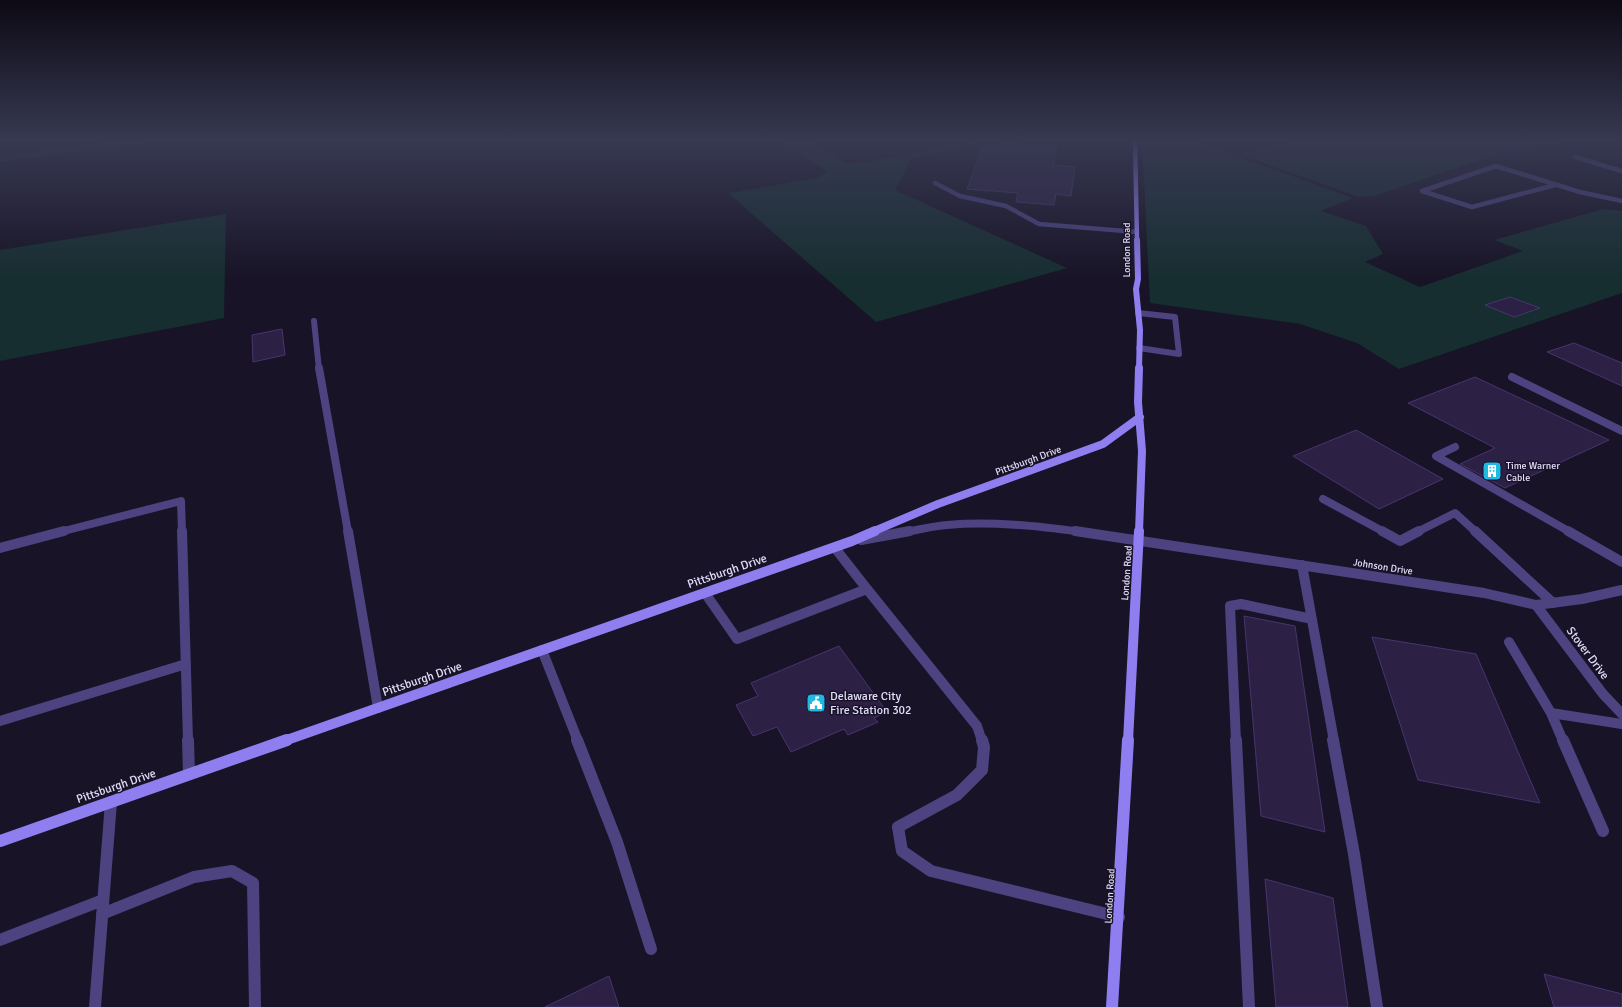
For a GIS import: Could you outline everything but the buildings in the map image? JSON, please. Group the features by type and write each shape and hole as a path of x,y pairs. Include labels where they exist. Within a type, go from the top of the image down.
{"street":[{"path":"943,187 960,196 1006,206 1039,224 1137,232"},
{"name":"London Road","path":"1112,1007 1119,917 1139,540 1142,450 1140,417 1140,348 1136,288 1138,279 1136,187"},
{"path":"1434,187 1422,191 1472,207 1547,187"},
{"path":"1563,187 1622,201"},
{"path":"1138,313 1175,317 1179,354 1140,348"},
{"path":"314,321 319,366 378,708"},
{"path":"1512,377 1622,431"},
{"name":"Pittsburgh Drive","path":"0,841 852,542 938,504 1103,444 1140,417"},
{"path":"1455,447 1436,456 1622,562"},
{"path":"1323,499 1400,541 1455,513 1553,603"},
{"path":"0,548 181,502 189,774"},
{"name":"Pittsburgh Drive","path":"852,542 946,525 982,524 1040,526 1139,540"},
{"name":"Johnson Drive","path":"1139,540 1484,593 1536,605 1582,599 1622,590"},
{"path":"835,548 977,726 984,747 982,770 957,795 898,827 902,851 931,871 1119,917"},
{"path":"1302,565 1354,854 1377,1007"},
{"path":"706,593 737,639 867,589"},
{"path":"1249,1007 1230,606 1241,604 1312,619"},
{"name":"Stover Drive","path":"1536,605 1603,694 1622,714"},
{"path":"1508,642 1551,713 1602,831"},
{"path":"542,650 617,842 651,948"},
{"path":"0,721 186,664"},
{"path":"1551,713 1622,724"},
{"path":"95,1007 110,802"},
{"path":"102,914 194,876 232,871 253,884 255,1007"},
{"path":"0,940 103,900"}],"green space":[{"path":"764,187 897,187 895,190 1067,268 876,322 728,193"},
{"path":"1144,187 1322,187 1353,198 1321,211 1366,226 1383,254 1365,262 1420,287 1523,251 1494,240 1603,209 1622,211 1622,293 1399,369 1357,343 1300,324 1150,303"},
{"path":"1331,187 1401,187 1374,196 1359,197"},
{"path":"226,214 224,318 0,361 0,250"}],"place":[{"name":"Time Warner Cable","path":"1492,471"},
{"name":"Delaware City Fire Station 302","path":"816,703"}]}
